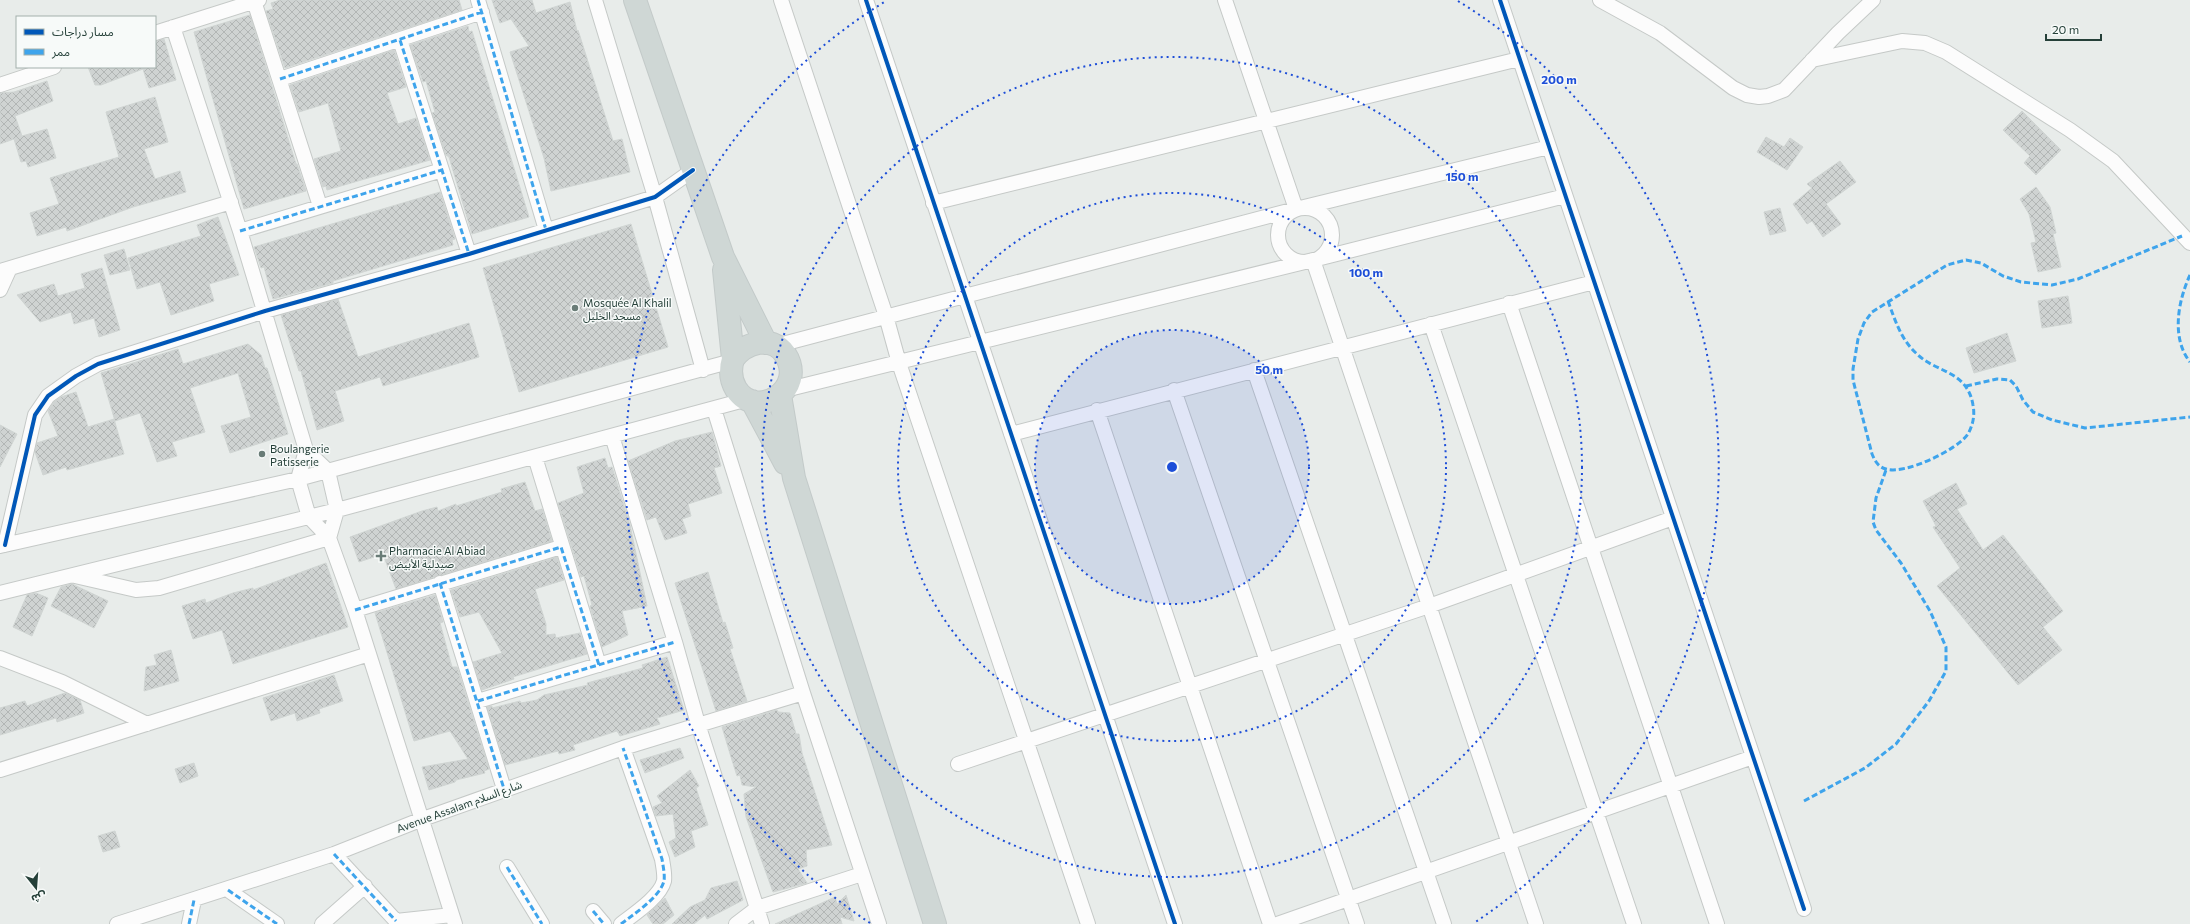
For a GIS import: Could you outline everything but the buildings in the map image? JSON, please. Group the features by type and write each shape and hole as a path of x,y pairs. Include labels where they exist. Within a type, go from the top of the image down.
{"main road":[{"path":"635,0 723,257 770,344"},
{"path":"723,257 733,360 730,372 738,393 750,400 762,402 772,400 783,393 790,381 791,371 789,360 783,352 770,344 756,342 747,345 739,351 733,360"},
{"path":"783,393 794,478 935,924"},
{"path":"750,400 794,478"}],"street":[{"path":"595,0 655,197 703,370"},
{"path":"781,0 886,316 899,363 1028,741 1088,924"},
{"path":"866,0 1175,924"},
{"path":"1225,0 1296,210"},
{"path":"1500,0 1804,909"},
{"path":"1600,0 1660,33 1733,88 1747,96 1768,96 1784,90 1873,0"},
{"path":"156,33 257,1 320,206"},
{"path":"280,79 400,40 480,6 546,230"},
{"path":"173,27 231,202 306,450 328,471 338,510 329,538"},
{"path":"400,40 469,254"},
{"path":"1812,60 1902,41 1925,43 1946,52 2064,126 2113,161 2190,243"},
{"path":"934,203 1520,59"},
{"path":"0,85 51,68"},
{"path":"770,344 886,316 1296,210 1549,148"},
{"path":"240,231 442,170"},
{"path":"693,170 655,197 469,254 265,312 98,364 76,376 48,396 35,416 2,546 298,479 703,370 733,360"},
{"path":"783,393 1565,196"},
{"path":"0,290 5,270 231,202"},
{"path":"1312,209 1326,218 1330,226 1331,243 1324,254 1313,260 1304,262 1295,260 1287,255 1281,248 1278,239 1281,221 1296,210 1312,209"},
{"path":"1313,260 1536,924"},
{"path":"1011,434 1097,410 1594,282"},
{"path":"1509,303 1717,924"},
{"path":"1431,324 1634,924"},
{"path":"1254,370 1444,924"},
{"path":"1174,390 1357,924"},
{"path":"0,593 338,510 750,400"},
{"path":"714,409 803,693 879,924"},
{"path":"1097,410 1270,924"},
{"path":"612,436 676,642 698,724 762,924"},
{"path":"306,450 298,479 309,517 329,538 355,610 420,820 453,920 394,923 365,886 334,854"},
{"path":"535,457 561,547 599,665"},
{"path":"958,764 1429,606 1673,518"},
{"path":"71,575 136,590 159,588 329,538"},
{"path":"355,610 561,547"},
{"path":"440,583 478,701 504,789"},
{"path":"478,701 676,642"},
{"path":"0,770 369,654"},
{"path":"0,658 62,682 147,724"},
{"name":"Avenue Assalam شارع السلام","path":"117,924 228,890 334,854 504,789 623,748 803,693"},
{"path":"621,924 659,891 664,882 662,859 623,748"},
{"path":"1277,924 1753,757"},
{"path":"507,867 542,924"},
{"path":"736,924 757,908 862,874"},
{"path":"322,924 365,886"},
{"path":"228,890 277,924"},
{"path":"189,924 194,900"},
{"path":"593,911 604,924"}],"marked path":[{"path":"478,0 546,230"},
{"path":"280,79 482,12"},
{"path":"400,40 469,254"},
{"path":"240,231 442,170"},
{"path":"1888,301 1891,308 1893,315 1899,329 1911,348 1925,360 1958,378 1970,394 1974,412 1972,424 1968,434 1953,447 1930,460 1917,465 1895,470 1881,467 1873,457 1853,380 1853,369 1858,339 1864,323 1872,312 1947,265 1966,260 1981,263 2003,276 2021,282 2052,285 2078,279 2182,236"},
{"path":"2190,275 2182,296 2178,319 2180,342 2190,362"},
{"path":"1966,386 1997,379 2010,380 2016,386 2023,400 2033,412 2052,420 2085,428 2190,417"},
{"path":"1804,801 1865,768 1896,744 1929,701 1946,671 1946,647 1930,611 1901,563 1876,530 1873,522 1876,498 1886,470"},
{"path":"355,610 561,547 599,665"},
{"path":"440,583 504,789"},
{"path":"478,701 675,642"},
{"path":"621,924 652,899 662,887 664,881 662,859 623,748"},
{"path":"334,854 396,921"},
{"path":"507,867 542,924"},
{"path":"228,890 277,924"},
{"path":"189,924 194,900"},
{"path":"593,911 604,924"}],"cycle path":[{"path":"866,0 1175,924"},
{"path":"1500,0 1804,909"},
{"path":"5,545 35,415 48,396 76,376 98,364 265,311 469,254 655,197 693,170"}],"place":[{"name":"Mosquée Al Khalil مسجد الخليل","path":"575,308"},
{"name":"Boulangerie Patisserie","path":"262,454"},
{"name":"Pharmacie Al Abiad صيدلية الأبيض","path":"381,556"}]}
